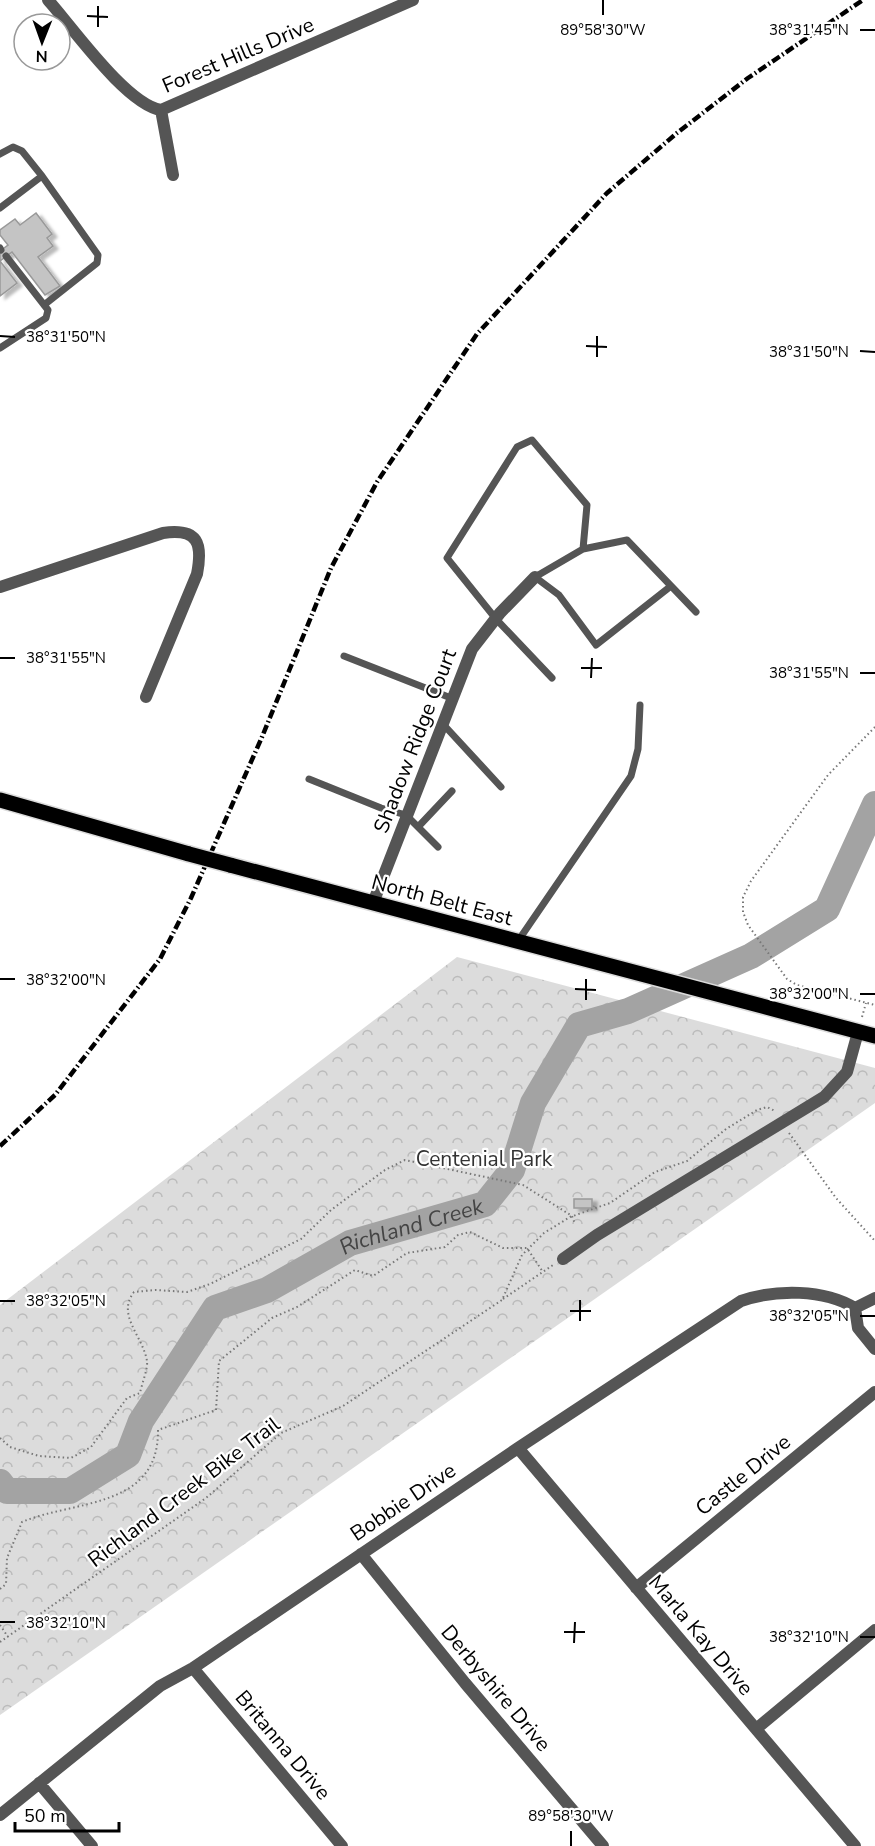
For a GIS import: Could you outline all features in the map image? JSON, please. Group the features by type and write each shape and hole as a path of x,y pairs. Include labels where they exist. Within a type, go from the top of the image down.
{"main road":[{"name":"North Belt East","path":"0,800 230,866 875,1036"}],"street":[{"name":"Forest Hills Drive","path":"48,0 127,92 148,108 161,110 413,0"},
{"path":"161,110 173,175"},
{"path":"0,587 163,533 178,531 190,533 198,542 201,555 197,574 146,697"},
{"name":"Shadow Ridge Court","path":"373,903 472,649 535,577"},
{"path":"563,1259 597,1235 812,1106 834,1088 847,1072 858,1032"},
{"name":"Bobbie Drive","path":"0,1815 160,1686 193,1668 518,1448 741,1301 771,1294 831,1296 855,1308"},
{"path":"875,1298 855,1308 858,1328 875,1349"},
{"name":"Castle Drive","path":"636,1588 875,1392"},
{"name":"Marla Kay Drive","path":"518,1448 855,1846"},
{"name":"Derbyshire Drive","path":"361,1554 465,1683 603,1846"},
{"path":"756,1729 875,1630"},
{"name":"Britanna Drive","path":"193,1668 342,1846"},
{"path":"39,1783 92,1846"}],"lane":[{"path":"0,154 13,147 22,151 98,255 97,263 44,305"},
{"path":"0,207 42,176"},
{"path":"0,348 46,318 48,310 3,251"},
{"path":"552,678 496,619 447,558 517,447 532,440 587,505 583,549"},
{"path":"670,586 596,645 559,595 535,577 583,549 627,540 696,612"},
{"path":"344,656 451,698"},
{"path":"518,941 631,776 638,749 640,705"},
{"path":"442,723 501,787"},
{"path":"309,779 381,808 406,815 438,847"},
{"path":"418,827 452,791"}],"path":[{"path":"875,727 828,775 751,881 742,906 748,925 784,976 797,985 875,1005"},
{"path":"502,1300 527,1248 544,1233 570,1217 610,1203 655,1172 687,1161 726,1129 757,1110 767,1107 774,1109 836,1198 875,1241"},
{"path":"0,1438 10,1447 39,1456 71,1458 91,1446 127,1398 140,1392 147,1362 126,1312 127,1301 134,1292 155,1290 187,1292 210,1284 301,1239 331,1210 385,1170 405,1160 523,1185 561,1207 572,1216 570,1217 575,1224"},
{"path":"0,1589 6,1584 7,1558 22,1522 40,1515 110,1498 135,1485 153,1461 158,1445 158,1430 216,1410 219,1361 272,1318 297,1307 355,1270 373,1276 407,1252 445,1247 458,1235 470,1232 503,1248 527,1248"},
{"path":"527,1248 543,1272"},
{"name":"Richland Creek Bike Trail","path":"0,1642 206,1498 281,1433 343,1407 563,1259"},
{"path":"0,1624 8,1637"}],"green space":[{"name":"Centenial Park","path":"457,957 875,1068 875,1103 0,1715 0,1305"}],"building":[{"path":"36,213 52,234 47,238 53,246 38,257 60,286 45,295 12,252 0,261 0,251 8,245 0,235 0,230 15,219 20,225"},
{"path":"0,261 17,283 0,296"},
{"path":"574,1199 592,1199 592,1208 574,1208"}],"waterway":[{"name":"Richland Creek","path":"0,1482 7,1491 70,1491 128,1455 141,1421 215,1308 267,1290 350,1243 485,1204 512,1170 533,1103 579,1025 628,1011 751,956 827,909 875,804"}],"railway":[{"path":"0,1146 55,1095 160,959 191,898 262,737 331,568 377,482 477,334 607,193 677,133 748,78 863,0"}]}
